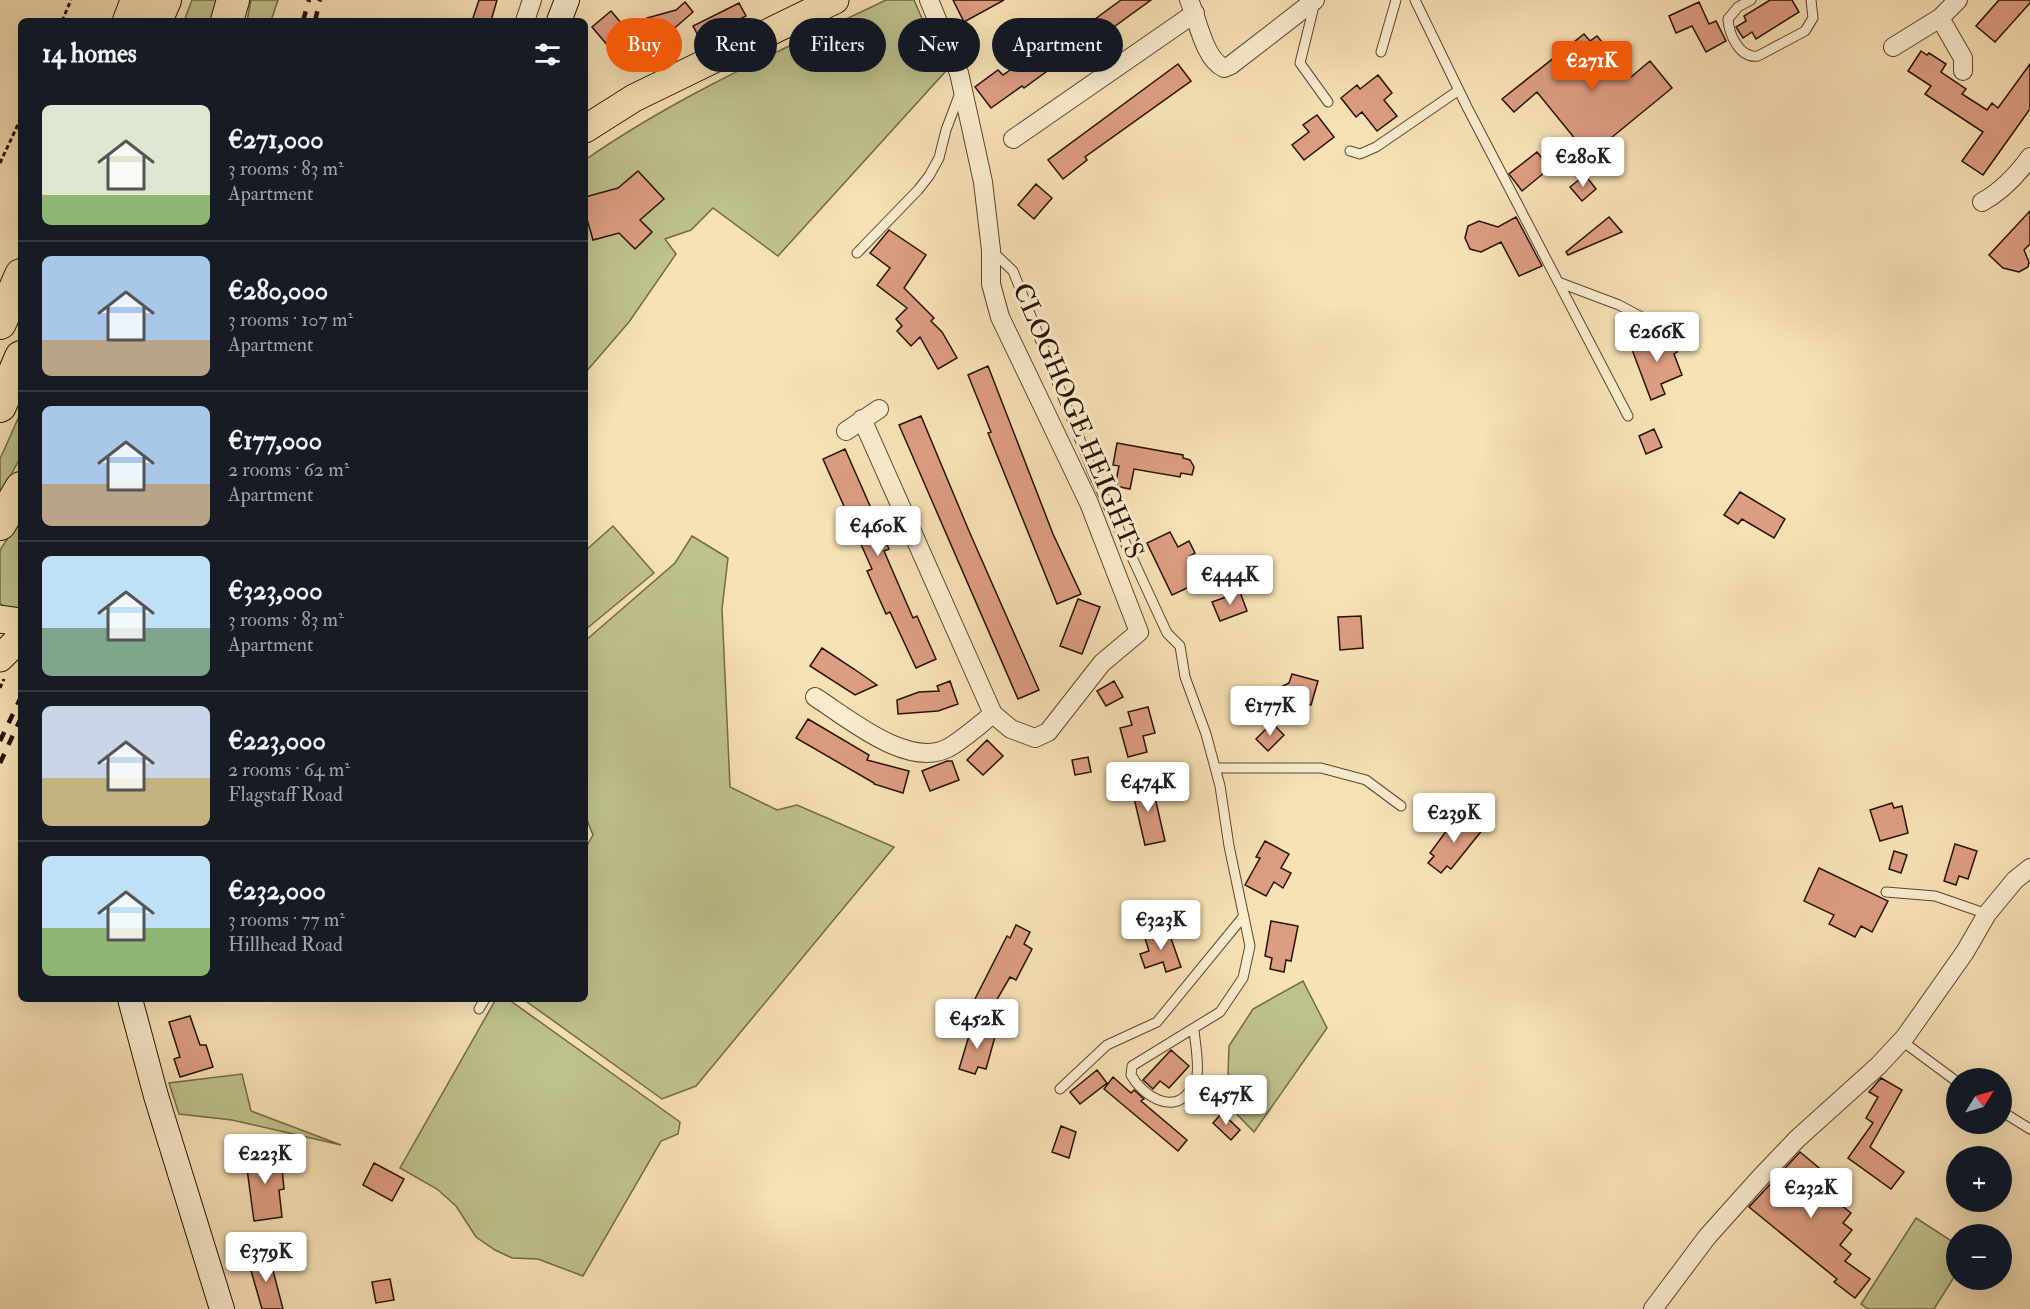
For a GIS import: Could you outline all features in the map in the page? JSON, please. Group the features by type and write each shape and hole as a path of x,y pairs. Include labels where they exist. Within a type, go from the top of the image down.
{"highway":[{"path":"130,18 137,0"},
{"path":"157,18 165,0"},
{"path":"228,18 233,0"},
{"path":"0,323 18,282"},
{"path":"0,406 18,364"},
{"path":"0,524 18,493"}],"main road":[{"path":"588,127 634,98 835,0"},
{"path":"0,619 18,622"},
{"path":"0,658 18,640"}],"street":[{"path":"526,18 532,0"},
{"path":"560,18 567,0"},
{"name":"CLOGHOGE HEIGHTS","path":"930,0 945,34 962,88 983,182 991,250 991,284 1000,317 1089,503 1139,632 1102,663 1048,732 1035,738 1011,729 993,714"},
{"path":"1013,140 1192,6 1209,55 1217,65 1224,68 1315,0"},
{"path":"1893,47 1940,18 1958,0"},
{"path":"1940,18 1963,58 1963,70"},
{"path":"1982,202 1998,193 2030,156"},
{"path":"846,431 879,409"},
{"path":"815,697 880,738 909,752 928,754 947,748 993,714 862,419"},
{"path":"1653,1309 1707,1237 1758,1180 1797,1139 1878,1066 1902,1041 1965,952 1987,914 2015,880 2030,868"},
{"path":"131,1002 156,1096 222,1309"}],"lane":[{"path":"1315,0 1300,63 1328,102"},
{"path":"1381,52 1396,0"},
{"path":"1415,0 1458,90 1628,416"},
{"path":"1751,0 1738,7 1728,19 1728,27 1739,48 1751,57 1758,56 1805,31 1813,18 1811,0"},
{"path":"857,253 929,176 939,158 946,130 962,88"},
{"path":"1350,151 1359,154 1376,147 1458,90"},
{"path":"991,250 1013,270 1094,475 1167,633 1180,646 1185,676 1206,734 1215,768 1250,946 1243,978 1220,1012 1132,1066 1131,1075 1135,1082 1163,1103 1173,1104 1185,1098 1194,1086 1197,1076 1194,1029"},
{"path":"1558,282 1619,305 1653,322"},
{"path":"1215,768 1321,768 1366,780 1401,806"},
{"path":"1886,892 1935,896 1987,914"},
{"path":"1060,1089 1107,1045 1157,1022 1243,917"},
{"path":"479,1009 483,1002"},
{"path":"1902,1041 1946,1074"},
{"path":"2012,1118 2030,1129"}],"path":[{"path":"63,18 71,0"},
{"path":"0,163 18,124"}],"green space":[{"path":"192,0 218,0 212,18 185,18"},
{"path":"251,0 278,0 272,18 248,18"},
{"path":"886,0 914,0 922,18 898,18 898,72 945,72 778,256 713,208 691,230 665,239 676,254 629,322 588,370 588,158 620,136 737,72 777,72 777,52 789,46 789,72 886,72 886,18 848,18"},
{"path":"18,419 18,462 0,496 0,459"},
{"path":"18,523 18,609 5,607 0,603 0,550"},
{"path":"613,526 654,573 588,628 588,548"},
{"path":"692,536 728,558 722,609 730,787 777,810 797,805 894,847 696,1086 662,1099 527,1002 588,1002 588,844 593,835 588,822 588,638 675,563"},
{"path":"1303,981 1327,1028 1254,1132 1227,1104 1229,1046 1253,1009"},
{"path":"494,1002 512,1002 680,1122 678,1134 661,1141 583,1276 538,1259 512,1258 495,1250 476,1237 456,1206 437,1189 400,1168"},
{"path":"242,1074 251,1111 341,1145 232,1120 179,1114 169,1083"},
{"path":"1916,1218 1946,1238 1946,1290 1934,1309 1868,1309 1861,1304"}],"building":[{"path":"479,0 497,0 492,18 473,18"},
{"path":"953,0 1004,0 971,18 962,18"},
{"path":"1121,0 1151,0 1123,20 1123,18 1096,18"},
{"path":"1770,0 1792,0 1799,12 1756,39 1752,32 1743,38 1736,27 1746,21 1744,16"},
{"path":"1999,0 2030,0 2030,3 1995,42 1976,26"},
{"path":"685,2 693,12 682,22 682,18 647,18 676,10"},
{"path":"1699,2 1709,24 1716,21 1726,41 1706,52 1692,26 1676,33 1669,16"},
{"path":"739,3 746,16 742,18 709,18"},
{"path":"611,11 617,18 606,18 606,44 592,27"},
{"path":"1584,34 1590,41 1597,36 1631,77 1650,61 1672,88 1589,156 1537,92 1514,112 1502,99"},
{"path":"1921,51 1927,55 1929,53 1946,64 1941,72 1966,89 1962,94 1987,110 1992,103 1998,108 2030,64 2030,109 1983,175 1962,161 1983,132 1925,94 1931,86 1908,71"},
{"path":"1178,64 1191,81 1085,157 1087,160 1063,179 1048,160"},
{"path":"995,72 1003,75 1007,72 1046,72 991,108 975,87"},
{"path":"1378,75 1392,93 1384,100 1397,116 1377,131 1362,112 1356,117 1341,98 1357,85 1360,89"},
{"path":"1317,115 1334,137 1304,160 1292,145 1309,132 1303,125"},
{"path":"1537,152 1550,168 1522,191 1509,174"},
{"path":"638,171 664,199 640,220 652,232 635,249 619,233 593,240 588,222 588,196 618,188"},
{"path":"1585,175 1596,189 1582,201 1570,187"},
{"path":"1036,184 1052,198 1034,219 1018,205"},
{"path":"2030,211 2030,244 2024,250 2029,262 2028,267 2019,272 2003,268 1989,255"},
{"path":"1516,217 1542,266 1519,276 1501,242 1481,252 1470,249 1465,238 1468,226 1479,221 1498,227"},
{"path":"1609,217 1622,232 1568,255 1566,252"},
{"path":"889,230 926,255 904,288 934,318 931,321 942,332 957,358 938,369 920,337 911,346 897,331 902,326 896,319 907,308 877,285 890,268 870,253"},
{"path":"1668,331 1677,352 1674,354 1682,375 1661,384 1665,394 1651,400 1631,347"},
{"path":"988,366 1053,534 1081,594 1057,604 988,433 991,432 968,375"},
{"path":"921,416 1039,690 1018,699 899,425"},
{"path":"1654,429 1662,447 1646,454 1639,436"},
{"path":"1117,443 1183,455 1183,458 1190,460 1194,467 1192,475 1181,473 1180,477 1134,469 1130,489 1115,486 1119,466 1113,465"},
{"path":"845,449 889,549 884,551 913,618 917,616 936,659 916,668 890,612 886,614 867,571 872,569 823,459"},
{"path":"1740,492 1785,519 1774,538 1742,519 1738,524 1724,515"},
{"path":"1170,532 1178,547 1189,541 1195,553 1190,556 1195,566 1188,569 1196,584 1172,595 1147,543"},
{"path":"1240,592 1247,611 1220,621 1212,602"},
{"path":"1078,599 1100,607 1082,654 1060,646"},
{"path":"1361,616 1363,648 1340,650 1338,617"},
{"path":"822,648 877,685 855,695 810,666"},
{"path":"1292,674 1318,681 1311,705 1304,703 1301,716 1281,710 1273,698 1277,689 1289,683"},
{"path":"950,681 958,704 938,711 898,714 897,700 919,692 939,691 937,686"},
{"path":"1114,681 1123,697 1106,706 1097,691"},
{"path":"1148,707 1155,733 1143,736 1147,752 1128,757 1120,728 1132,725 1128,712"},
{"path":"808,719 869,755 867,760 909,771 903,793 874,784 796,738"},
{"path":"1272,723 1284,735 1268,751 1256,739"},
{"path":"987,740 1003,756 983,775 967,760"},
{"path":"1088,757 1091,772 1075,775 1072,760"},
{"path":"952,761 959,780 930,791 922,771"},
{"path":"1151,780 1165,841 1145,845 1131,785"},
{"path":"1892,803 1894,808 1902,806 1908,833 1880,841 1870,810"},
{"path":"1464,814 1483,829 1451,869 1447,866 1441,873 1428,863 1434,856 1430,853 1453,822 1456,824"},
{"path":"1265,841 1289,854 1281,868 1291,873 1283,888 1274,882 1266,896 1245,885 1260,858 1256,857"},
{"path":"1955,844 1977,851 1968,879 1959,876 1956,885 1944,881"},
{"path":"1894,851 1907,855 1901,873 1889,869"},
{"path":"1819,868 1888,901 1872,932 1861,926 1855,937 1829,924 1834,915 1804,901"},
{"path":"1271,921 1298,926 1291,961 1286,960 1284,972 1270,969 1272,958 1265,956"},
{"path":"1016,925 1030,932 1024,944 1032,949 1016,980 1010,977 992,1008 975,999 1007,936 1010,938"},
{"path":"1167,927 1181,967 1166,972 1163,962 1145,968 1140,954 1149,951 1144,935"},
{"path":"190,1016 200,1045 206,1045 213,1067 180,1077 174,1059 180,1057 169,1022"},
{"path":"972,1026 996,1033 986,1069 978,1067 975,1074 959,1069"},
{"path":"1171,1050 1189,1066 1169,1088 1160,1081 1153,1089 1143,1080"},
{"path":"1097,1070 1107,1083 1080,1104 1070,1092"},
{"path":"1113,1077 1131,1093 1134,1090 1144,1099 1141,1101 1187,1140 1178,1151 1104,1089"},
{"path":"1881,1078 1902,1090 1870,1147 1904,1172 1891,1189 1848,1158 1873,1123 1866,1118 1878,1097 1869,1092"},
{"path":"1222,1113 1240,1130 1231,1140 1213,1123"},
{"path":"1061,1126 1076,1132 1069,1158 1052,1152"},
{"path":"275,1151 277,1168 282,1168 284,1189 279,1190 282,1217 254,1221 245,1154"},
{"path":"1800,1152 1836,1182 1826,1193 1851,1213 1843,1223 1852,1230 1840,1245 1851,1254 1845,1261 1870,1279 1855,1298 1834,1282 1837,1279 1749,1207"},
{"path":"374,1163 404,1179 392,1201 363,1185"},
{"path":"269,1255 283,1309 262,1309 248,1260"},
{"path":"390,1279 394,1300 376,1303 372,1282"}],"railway":[{"path":"304,18 309,0"},
{"path":"316,18 320,0"},
{"path":"0,741 18,703"},
{"path":"0,763 18,724"}]}
